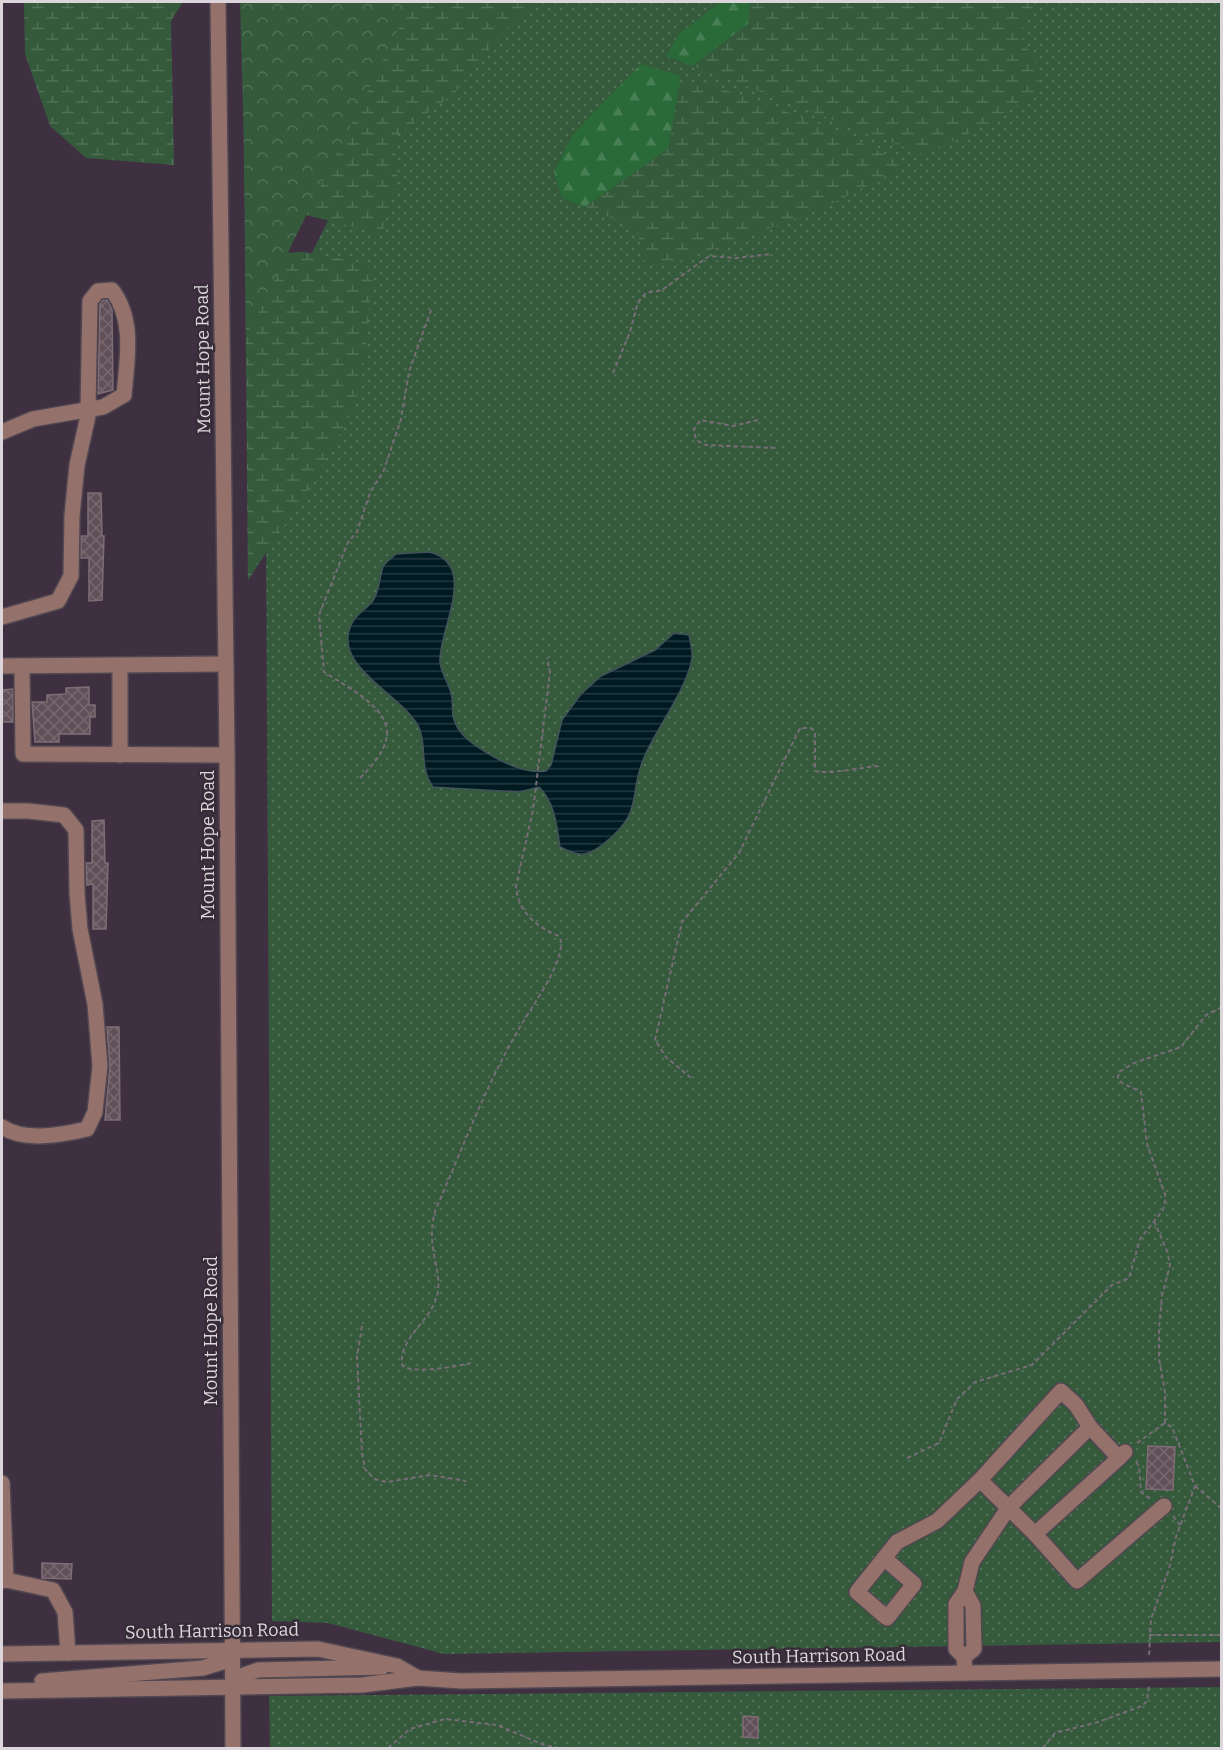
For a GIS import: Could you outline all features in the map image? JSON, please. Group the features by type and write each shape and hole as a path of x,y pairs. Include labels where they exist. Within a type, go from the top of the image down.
{"street":[{"name":"Mount Hope Road","path":"218,2 227,755 233,1749"},
{"path":"2,432 33,418 88,410 103,407 124,395 128,339 123,304 112,290 98,291 90,301 88,410 75,485 71,576 58,601 2,617"},
{"path":"2,666 226,664"},
{"path":"22,666 23,754 227,755"},
{"path":"120,666 120,755"},
{"path":"2,812 28,811 64,815 76,830 79,920 95,1004 100,1066 95,1112 87,1129 62,1135 13,1134 2,1127"},
{"path":"884,1558 897,1542 937,1521 980,1480 1061,1391 1076,1405 1090,1427 1122,1455 1035,1534"},
{"path":"965,1673 964,1657 974,1649 973,1606 965,1592 972,1562 1009,1507 1090,1427"},
{"path":"980,1480 1035,1534 1077,1581 1164,1506"},
{"path":"2,1483 4,1581 53,1590 65,1612 68,1653"},
{"name":"South Harrison Road","path":"2,1654 232,1654 318,1649 396,1666 418,1678"},
{"path":"2,1690 14,1684 203,1668 232,1654"},
{"path":"233,1683 258,1670 396,1666"},
{"name":"South Harrison Road","path":"2,1690 233,1683 362,1686 418,1678 461,1681 1221,1668"}],"path":[{"path":"613,373 630,332 638,302 646,293 662,290 709,256 736,258 772,254"},
{"path":"360,778 375,764 385,745 388,735 384,717 367,699 324,672 319,615 348,542 357,532 370,493 384,470 401,418 409,372 431,310"},
{"path":"758,420 733,426 700,420 694,430 696,440 705,445 757,445 776,448"},
{"path":"471,1363 447,1368 411,1370 402,1365 401,1358 404,1347 436,1301 438,1277 431,1236 435,1211 501,1061 561,950 559,936 531,920 517,894 516,886 534,798 550,672 547,658"},
{"path":"690,1078 666,1057 655,1040 682,922 739,853 800,728 812,728 815,733 815,771 829,773 843,769 879,766"},
{"path":"907,1458 939,1443 957,1399 975,1382 1032,1365 1112,1285 1129,1278 1140,1239 1163,1210 1166,1197 1147,1144 1144,1102 1138,1089 1122,1083 1118,1078 1119,1072 1134,1063 1181,1047 1198,1023 1221,1007"},
{"path":"1154,1221 1167,1251 1170,1265 1162,1296 1159,1329 1159,1358 1165,1392 1165,1423"},
{"path":"362,1326 357,1357 362,1453 366,1469 374,1479 387,1482 430,1475 466,1481"},
{"path":"1122,1455 1139,1466 1144,1496 1164,1506"},
{"path":"1195,1486 1221,1509"},
{"path":"1149,1635 1221,1635"},
{"path":"1043,1749 1055,1733 1098,1722 1143,1706 1148,1701 1149,1692"},
{"path":"388,1749 410,1729 445,1719 497,1725 559,1749"}],"shaded area":[{"path":"2,2 1221,2 1221,1748 2,1748"}],"green space":[{"path":"24,2 183,2 171,21 174,165 86,158 50,126 25,54"},
{"path":"240,2 538,2 506,28 455,93 395,137 397,176 382,234 278,208 254,191 243,111"},
{"path":"242,2 412,2 246,337"},
{"path":"437,2 1221,2 1221,1642 444,1654 328,1623 272,1621 265,347"},
{"path":"720,2 750,2 748,24 693,66 666,56 679,34"},
{"path":"750,2 1035,2 1020,36 1041,72 1038,90 982,126 922,154 693,66 748,24"},
{"path":"641,64 681,76 668,149 585,207 562,198 554,172 573,134"},
{"path":"709,84 826,126 908,165 819,210 680,261 646,265 636,228 585,207 668,149 681,86"},
{"path":"305,252 374,265 363,371 355,407 309,488 248,580 245,254"},
{"path":"1221,1687 1221,1748 270,1748 269,1696"}],"water":[{"path":"429,552 444,559 452,570 453,600 440,662 451,693 455,723 463,735 475,745 494,757 519,768 546,771 551,765 562,720 581,694 601,676 655,650 674,633 689,635 692,655 685,681 646,753 640,768 630,812 616,833 591,852 581,854 560,847 552,807 539,787 519,792 433,787 426,773 420,730 413,718 361,668 352,655 348,641 351,625 375,598 384,565 396,554"}],"building":[{"path":"103,300 107,300 112,310 113,390 98,394 100,304"},
{"path":"88,493 101,493 102,536 104,536 102,600 89,601 89,558 81,558 81,536 88,536"},
{"path":"89,687 89,705 95,705 95,717 90,717 90,734 59,734 59,742 35,742 32,702 47,702 47,695 66,694 66,688"},
{"path":"13,689 13,722 2,722 2,690"},
{"path":"104,820 105,863 108,863 106,929 93,929 93,884 87,885 86,863 92,863 92,821"},
{"path":"107,1027 119,1027 120,1120 105,1120 110,1067"},
{"path":"1148,1446 1175,1447 1173,1490 1146,1489"},
{"path":"42,1563 72,1564 71,1579 42,1578"},
{"path":"743,1716 758,1717 758,1738 743,1737"}]}
